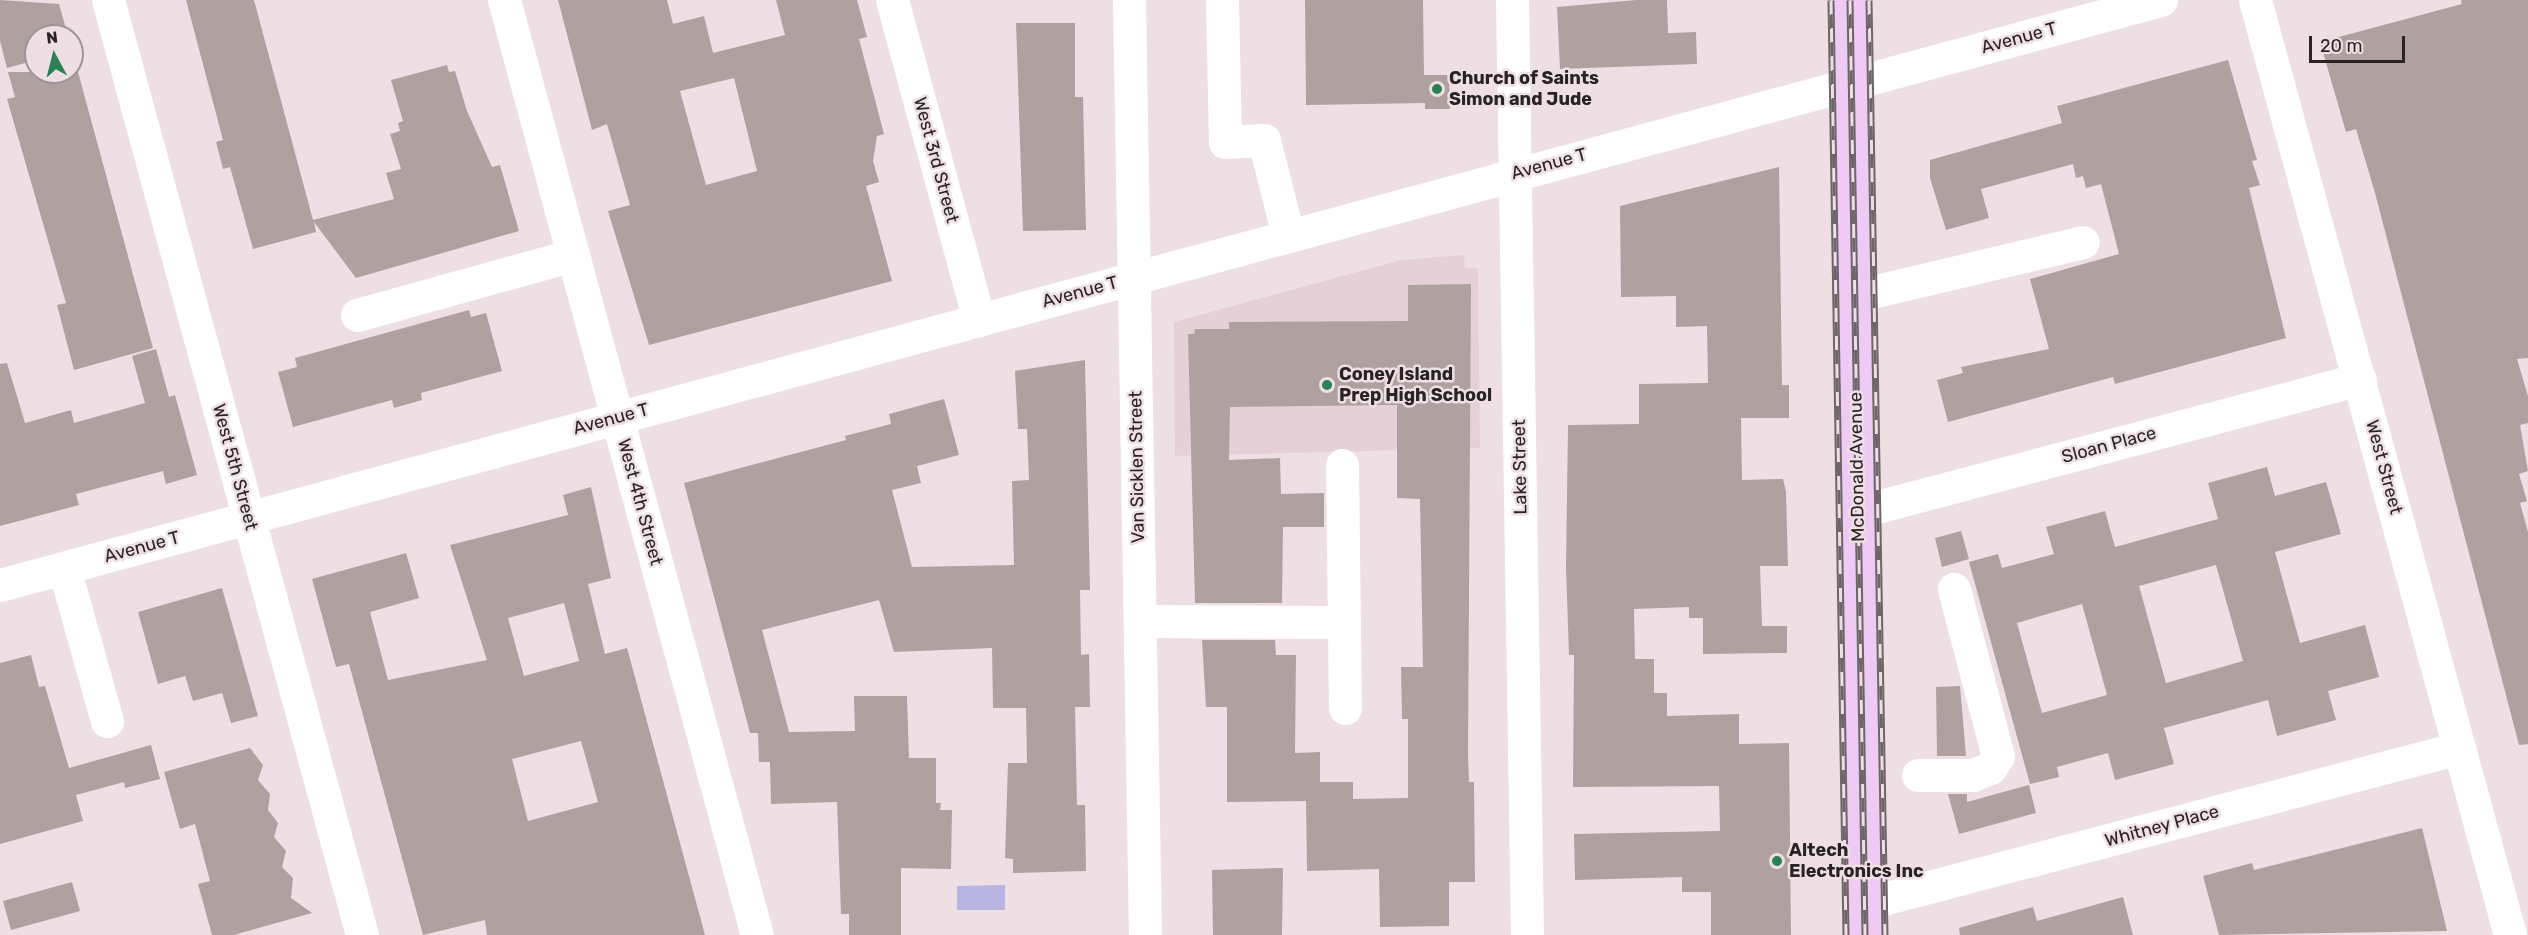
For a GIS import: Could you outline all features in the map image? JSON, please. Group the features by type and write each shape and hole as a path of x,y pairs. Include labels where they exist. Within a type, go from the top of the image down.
{"main road":[{"name":"McDonald Avenue","path":"1849,0 1864,920"}],"street":[{"name":"West 5th Street","path":"108,0 362,935"},
{"name":"West 4th Street","path":"504,0 757,935"},
{"name":"West 3rd Street","path":"892,0 979,320"},
{"name":"Van Sicklen Street","path":"1129,0 1145,935"},
{"path":"1222,0 1225,142 1264,140 1288,235"},
{"name":"Lake Street","path":"1512,0 1527,935"},
{"name":"Avenue T","path":"0,585 2161,0"},
{"name":"West Street","path":"2255,0 2510,935"},
{"path":"1855,296 2084,242"},
{"path":"357,315 573,255"},
{"name":"Sloan Place","path":"1858,512 2360,379"},
{"path":"1342,465 1345,708"},
{"path":"64,568 107,721"},
{"path":"1918,776 1972,775 1990,768 1998,756 1954,589"},
{"path":"1140,621 1344,622"},
{"name":"Whitney Place","path":"1864,920 2459,748"}],"shaded area":[{"name":"Coney Island Prep High School","path":"1464,255 1465,268 1478,268 1480,448 1175,456 1174,322 1401,260"}],"water":[{"path":"1005,885 1005,910 957,910 957,886"}],"building":[{"path":"0,0 59,4 65,24 24,24 24,63 7,68 0,41"},
{"path":"186,0 254,0 313,220 394,199 386,173 401,169 390,134 400,131 398,123 403,121 391,80 447,65 449,72 455,71 467,111 492,167 500,165 519,231 356,278 314,222 316,232 253,249 230,167 223,169 216,142 223,140"},
{"path":"558,0 667,0 673,24 704,16 713,53 785,35 776,0 857,0 867,37 859,39 884,134 877,136 873,161 879,182 866,186 892,281 649,345 608,211 630,205 607,124 592,130","holes":["734,78 757,171 706,185 680,91"]},
{"path":"1305,0 1423,0 1424,75 1449,75 1450,109 1425,109 1425,103 1306,105"},
{"path":"1637,0 1667,0 1668,33 1696,32 1697,64 1560,69 1557,7"},
{"path":"2461,0 2528,0 2528,358 2517,359 2528,396 2528,423 2520,425 2528,471 2519,474 2527,501 2520,503 2528,532 2528,744 2519,745 2375,193 2356,129 2346,132 2320,42 2462,4"},
{"path":"1016,23 1075,23 1075,97 1083,97 1086,230 1023,231"},
{"path":"2228,60 2257,160 2252,161 2260,185 2249,188 2286,338 2115,384 2113,377 1948,422 1937,380 1963,373 1961,367 2049,349 2030,279 2119,254 2101,184 2086,188 2083,176 2076,178 2073,164 1981,189 1989,218 1946,230 1930,178 1930,160 2062,123 2057,106"},
{"path":"8,72 24,72 24,84 81,84 153,348 74,370 57,305 66,303 7,99 15,97"},
{"path":"1779,167 1782,385 1789,385 1789,418 1741,418 1742,480 1783,479 1786,492 1788,566 1760,566 1762,626 1787,626 1787,653 1703,654 1703,618 1689,618 1689,607 1634,609 1635,659 1654,659 1654,693 1667,693 1667,716 1739,714 1739,744 1789,743 1791,935 1711,935 1711,892 1682,892 1682,877 1575,880 1574,834 1720,831 1719,786 1573,787 1574,655 1569,655 1566,567 1568,425 1639,424 1639,384 1708,383 1707,326 1676,327 1676,296 1621,297 1620,206"},
{"path":"1471,284 1468,754 1469,782 1474,782 1475,882 1449,882 1449,926 1380,927 1379,869 1307,871 1306,801 1227,802 1227,707 1206,707 1202,640 1275,640 1276,655 1296,655 1295,753 1320,752 1320,782 1353,782 1353,799 1408,798 1408,719 1402,719 1401,667 1423,667 1420,499 1397,498 1397,405 1230,407 1229,460 1280,458 1281,494 1324,493 1324,527 1283,527 1282,603 1195,603 1188,334 1194,334 1195,329 1229,329 1229,322 1408,321 1408,285"},
{"path":"469,310 471,317 486,313 502,371 421,393 422,400 394,408 392,400 293,427 278,372 297,367 295,358"},
{"path":"156,349 169,397 175,395 197,475 166,484 163,471 76,494 79,505 0,526 0,364 7,363 25,423 71,410 74,423 145,403 132,356"},
{"path":"1085,360 1090,590 1080,590 1081,655 1089,654 1090,707 1075,707 1077,805 1085,805 1086,871 1013,873 1013,859 1005,858 1008,763 1027,763 1026,708 993,708 992,648 894,652 879,600 762,630 789,732 855,731 854,696 907,696 909,758 936,758 936,803 941,803 940,810 952,810 951,869 901,868 901,935 849,935 849,914 841,914 837,802 771,804 770,762 759,762 758,733 750,733 684,483 846,440 845,436 891,424 889,414 944,399 959,455 917,466 921,483 892,490 912,567 1014,565 1012,481 1029,480 1027,429 1018,429 1015,371"},
{"path":"2267,467 2275,496 2326,482 2341,534 2275,552 2300,643 2365,625 2379,677 2328,691 2336,720 2277,736 2268,700 2164,728 2174,764 2115,780 2108,753 2057,767 2059,777 2030,784 1969,562 1998,554 2002,568 2054,554 2046,527 2105,511 2115,547 2218,519 2208,483","holes":["2216,565 2243,661 2166,683 2139,586","2082,604 2107,695 2042,713 2017,623"]},
{"path":"591,487 611,578 588,584 605,654 627,648 705,935 487,935 485,920 423,935 349,664 336,667 312,579 406,553 419,598 370,612 388,680 487,660 450,545 568,515 563,495","holes":["564,603 579,661 524,676 508,618","581,741 598,802 528,821 512,759"]},
{"path":"1961,531 1969,559 1942,567 1935,538"},
{"path":"222,588 258,716 231,723 222,693 193,701 185,676 158,684 138,612"},
{"path":"31,655 39,687 45,686 69,768 151,745 160,779 125,788 124,782 76,795 83,821 0,844 0,663"},
{"path":"1960,686 1966,756 1937,756 1936,687"},
{"path":"250,748 263,765 258,780 270,794 268,810 278,823 274,837 286,851 282,867 293,878 291,898 312,913 234,935 212,935 198,884 210,881 195,824 180,829 164,772"},
{"path":"2029,785 2036,813 1959,834 1948,794 1967,794 1967,802"},
{"path":"2422,828 2447,931 2219,935 2203,876 2252,863 2254,870"},
{"path":"1283,868 1282,935 1213,935 1212,870"},
{"path":"72,882 80,911 11,930 3,901"},
{"path":"2123,897 2133,935 1960,935 1959,928 2033,907 2037,921"}],"railway":[{"path":"1831,0 1846,935"},
{"path":"1850,0 1865,935"},
{"path":"1869,0 1885,935"}],"place":[{"name":"Church of Saints Simon and Jude","path":"1437,89"},
{"name":"Coney Island Prep High School","path":"1327,385"},
{"name":"Altech Electronics Inc","path":"1777,861"}]}
